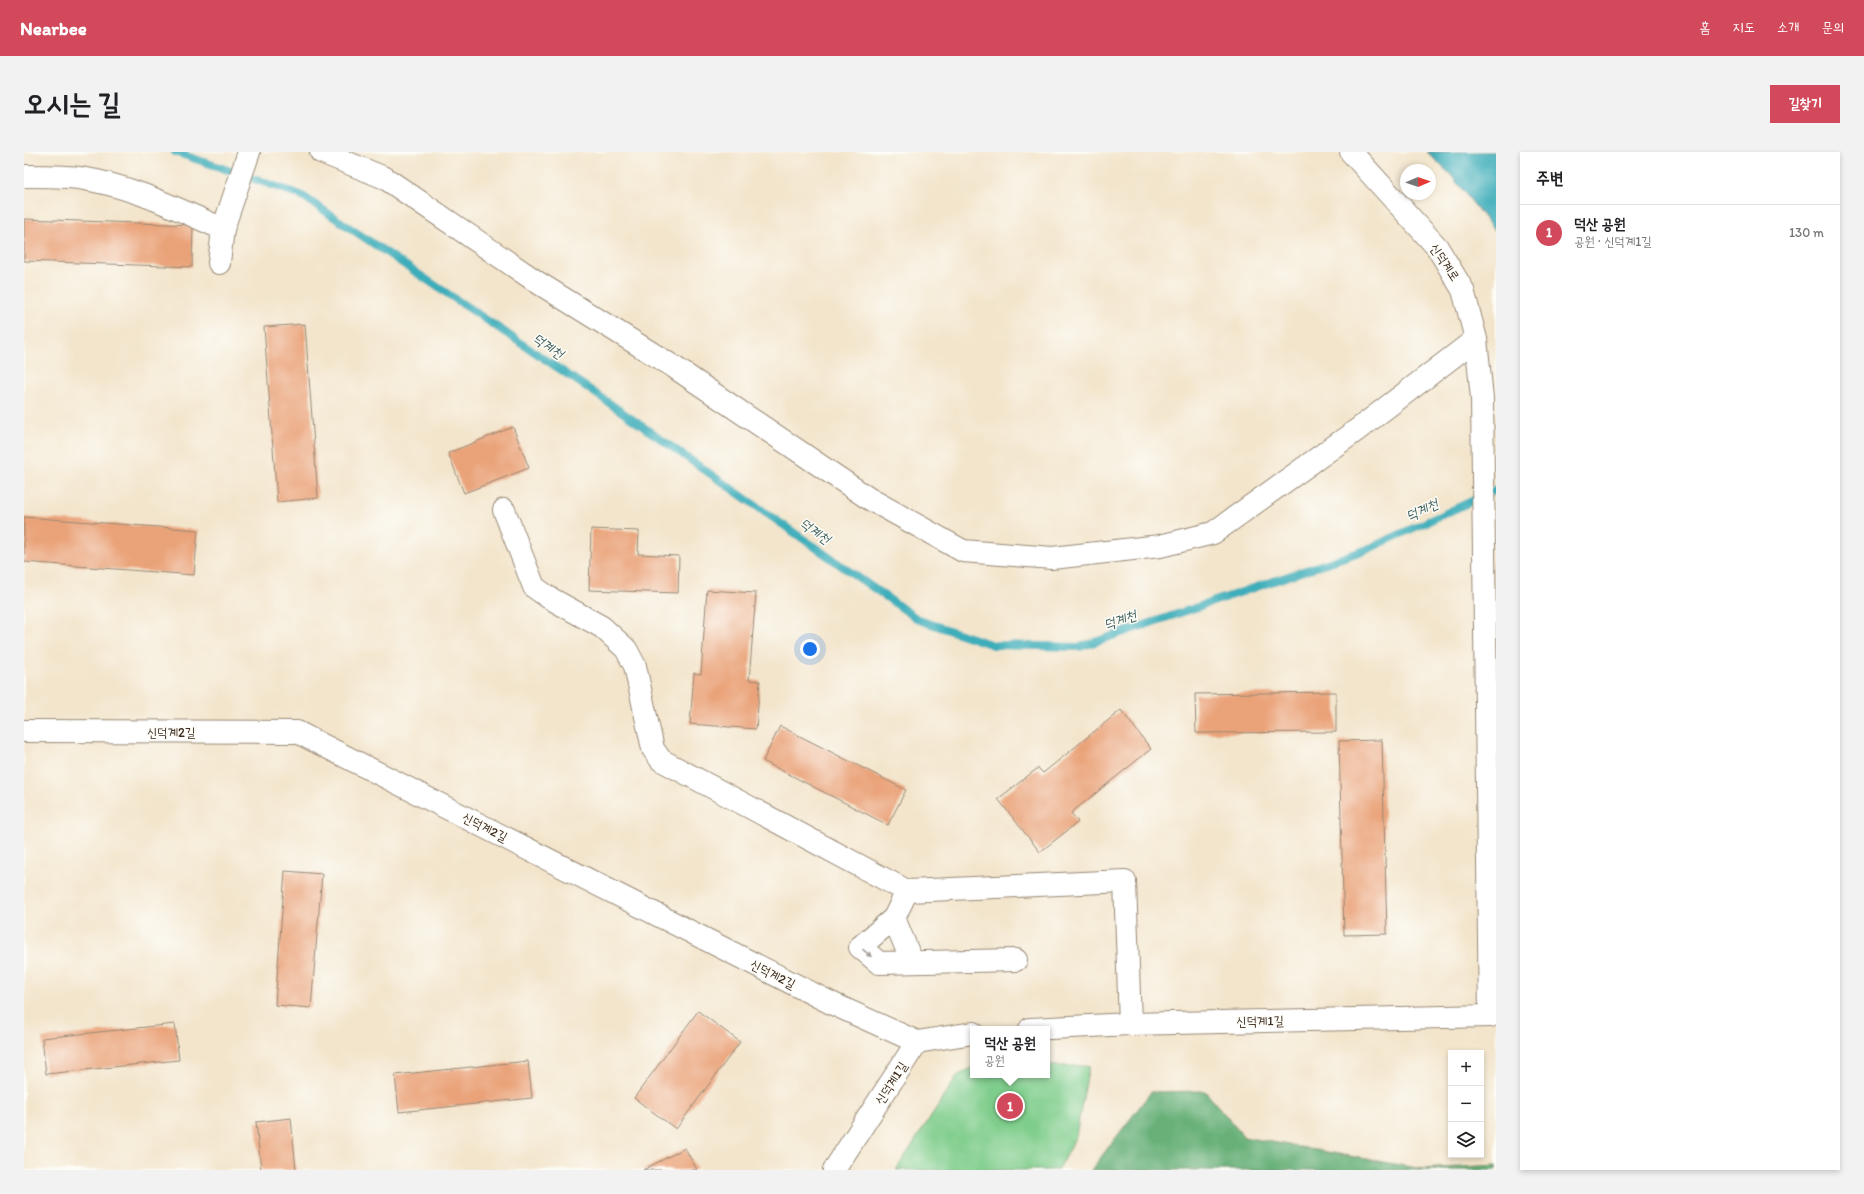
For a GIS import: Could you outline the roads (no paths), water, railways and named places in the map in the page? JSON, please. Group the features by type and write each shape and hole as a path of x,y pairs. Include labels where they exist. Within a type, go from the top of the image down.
{"street":[{"path":"219,263 223,229 249,152"},
{"path":"322,152 385,178 536,282 674,367 868,498 962,551 1052,558 1160,546 1213,533 1357,430 1476,339"},
{"name":"신덕계로","path":"1351,152 1437,247 1463,290 1476,339 1482,398 1490,534"},
{"path":"24,176 80,178 107,184 152,198 223,229"},
{"path":"504,510 534,587 548,597 602,627 626,649 635,666 653,749 661,760 907,891 1126,881 1130,1024"},
{"name":"신덕계1길","path":"1050,1028 1130,1024 1490,1016 1490,534"},
{"name":"신덕계2길","path":"24,731 297,732 831,1003 917,1042"},
{"path":"907,891 894,918 860,947 879,963 1016,960"},
{"path":"894,918 912,962"},
{"path":"917,1042 970,1033"},
{"name":"신덕계1길","path":"834,1170 917,1042"}],"water":[{"path":"1427,152 1496,152 1496,230 1492,228 1451,175"}],"waterway":[{"name":"덕계천","path":"175,152 301,195 592,391 919,620 993,645 1080,647 1368,549 1496,490"}],"place":[{"name":"덕산 공원","path":"1010,1106"}]}
